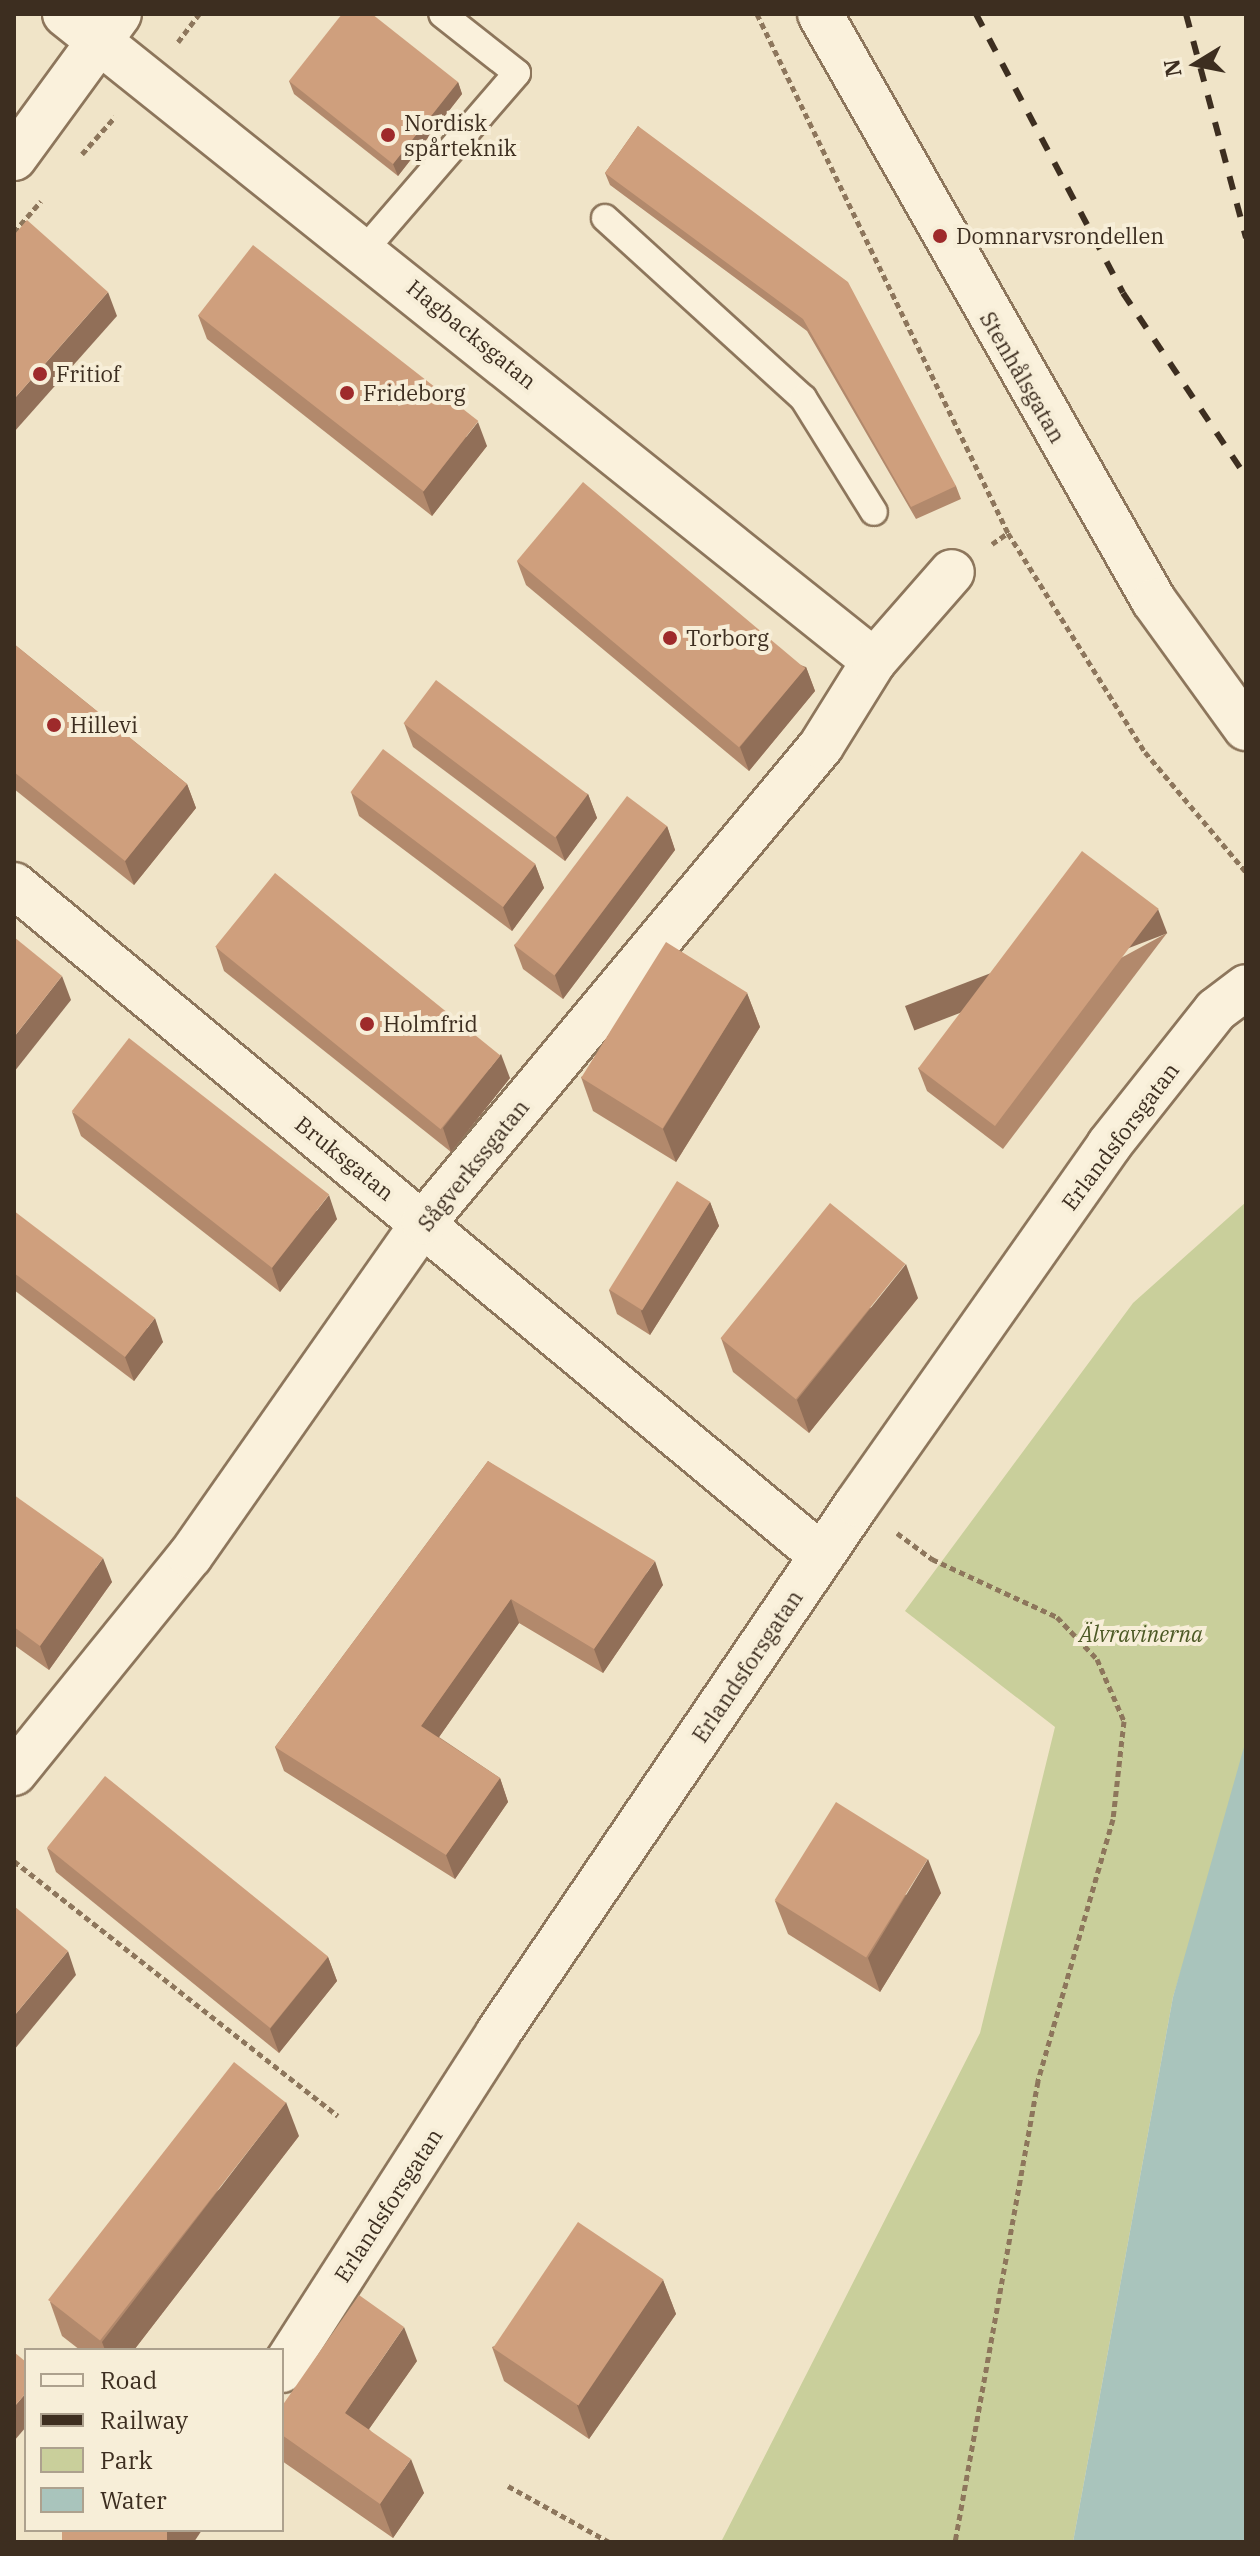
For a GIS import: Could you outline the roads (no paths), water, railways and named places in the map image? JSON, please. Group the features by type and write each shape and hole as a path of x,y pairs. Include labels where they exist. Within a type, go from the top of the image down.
{"street":[{"name":"Hagbacksgatan","path":"65,14 109,28 366,248 874,661"},
{"name":"Stenhålsgatan","path":"820,14 1154,601 1246,728"},
{"path":"14,158 109,28"},
{"name":"Sågverkssgatan","path":"14,1773 190,1556 424,1222 821,746 874,661 952,572"},
{"name":"Bruksgatan","path":"14,885 424,1222 822,1556"},
{"name":"Erlandsforsgatan","path":"284,2367 498,2033 857,1504 1109,1145 1216,1010 1246,987"}],"lane":[{"path":"366,248 517,73 442,14"},
{"path":"605,218 803,398 874,512"}],"water":[{"path":"1246,1740 1246,2542 1073,2542 1173,1997"}],"railway":[{"path":"976,14 1123,293 1246,477"},
{"path":"1186,14 1246,238"}],"place":[{"name":"Nordisk spårteknik","path":"388,135"},
{"name":"Domnarvsrondellen","path":"940,236"},
{"name":"Fritiof","path":"40,374"},
{"name":"Frideborg","path":"347,393"},
{"name":"Torborg","path":"670,638"},
{"name":"Hillevi","path":"54,725"},
{"name":"Holmfrid","path":"367,1024"}],"park label":[{"name":"Älvravinerna","path":"1141,1634"}]}
